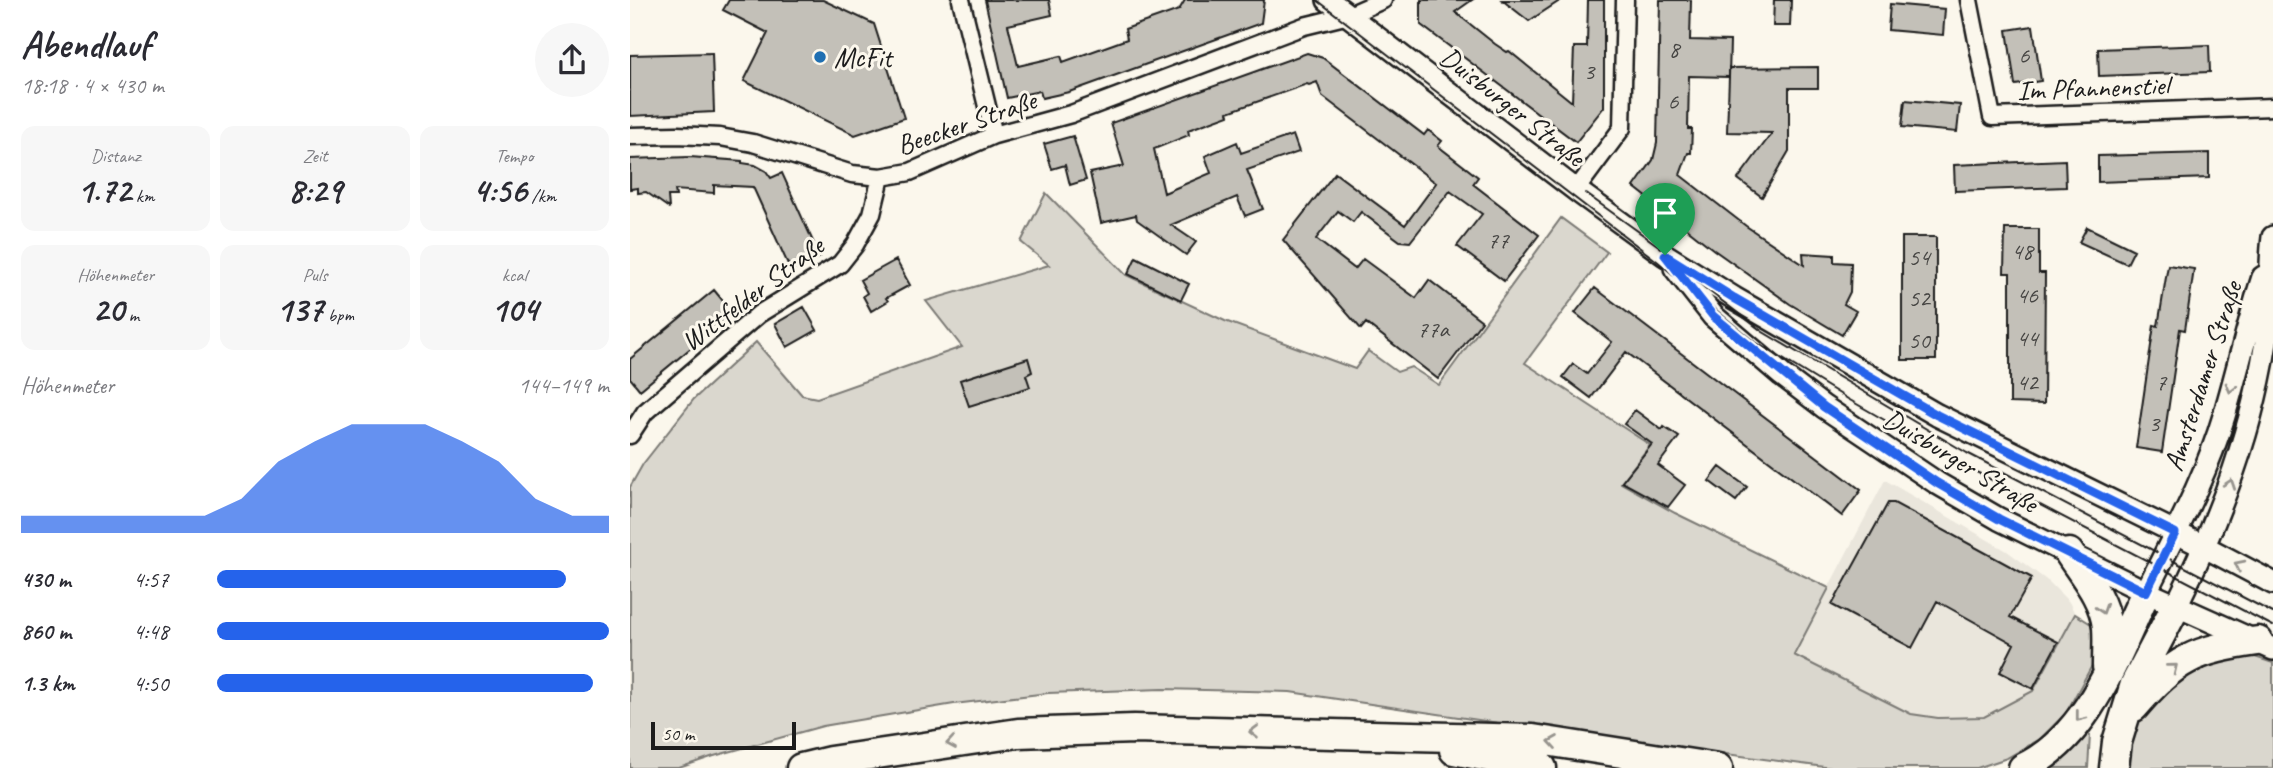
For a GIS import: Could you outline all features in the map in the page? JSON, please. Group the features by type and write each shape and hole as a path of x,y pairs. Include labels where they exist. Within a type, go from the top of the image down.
{"highway":[{"path":"2069,553 2098,596 2103,609 2107,625 2107,674"},
{"path":"2023,768 2061,742 2093,700 2146,592"},
{"path":"2114,768 2118,742 2135,684 2176,606"},
{"path":"2125,717 2154,684 2182,661 2216,647 2265,645"},
{"path":"801,768 830,761 1018,733 1134,729 1533,739 1718,768"},
{"path":"1323,733 1438,746 1542,768"}],"main road":[{"name":"Duisburger Straße","path":"1328,0 1576,190 1665,255 1734,298 1937,415 2273,583"},
{"name":"Amsterdamer Straße","path":"2146,592 2197,486 2223,418 2248,322 2272,245"},
{"name":"Amsterdamer Straße","path":"2176,606 2205,547 2230,485 2254,404 2268,326 2272,245"},
{"name":"Duisburger Straße","path":"1665,255 1713,316 1824,407 1937,483 1999,519 2146,592 2265,645"}],"street":[{"path":"961,0 994,135"},
{"name":"Beecker Straße","path":"630,136 720,137 753,143 852,174 881,177 910,172 994,135 1071,114 1304,26 1349,15 1383,0"},
{"path":"1576,190 1622,128 1625,0"},
{"name":"Im Pfannenstiel","path":"1969,0 1992,117 2273,107"},
{"name":"Wittfelder Straße","path":"630,435 645,412 760,314 840,264 855,245 872,214 881,177"}],"shaded area":[{"path":"1046,193 1126,275 1225,321 1355,369 1368,351 1397,372 1411,367 1439,385 1561,218 1607,252 1525,363 1650,445 1621,483 1675,513 1829,588 1794,655 1911,714 1938,718 1984,717 2033,691 2075,614 2099,629 2095,660 2066,713 2040,739 2007,758 1977,768 1832,768 1290,692 1162,689 1048,693 954,704 823,726 679,768 630,768 630,487 643,464 694,399 756,342 802,395 817,398 962,347 926,301 1049,265 1021,242"},
{"path":"1885,480 2007,551 2049,582 2069,602 2075,614 2033,691 1984,717 1938,718 1911,714 1793,655"},
{"path":"2240,652 2273,663 2273,768 2127,768 2133,733 2151,701 2178,674"},
{"path":"2080,731 2090,735 2088,768 2042,768"}],"building":[{"name":"McFit","path":"729,0 823,0 874,24 904,118 855,135 744,81 768,33 723,10"},
{"path":"985,0 1049,0 1052,15 1008,25 1018,66 1061,56 1063,62 1127,39 1125,29 1179,10 1185,0 1264,0 1261,23 1069,92 1042,98 1040,91 1007,98"},
{"path":"1421,0 1472,0 1455,12 1572,102 1574,47 1587,47 1588,0 1604,0 1604,107 1576,142 1421,25"},
{"path":"1502,0 1561,0 1529,21"},
{"path":"1660,0 1691,0 1690,40 1730,41 1729,68 1818,67 1818,88 1789,88 1789,151 1762,197 1738,179 1772,133 1727,132 1729,77 1689,76 1688,129 1692,129 1691,153 1688,153 1680,175 1746,226 1804,265 1803,253 1834,255 1834,262 1851,263 1850,292 1844,304 1856,311 1842,335 1790,304 1714,250 1634,187 1653,160 1657,143"},
{"path":"1774,0 1791,0 1790,26 1773,26"},
{"path":"1890,4 1945,9 1943,35 1888,30"},
{"path":"2033,26 2041,81 2015,85 2007,30"},
{"path":"2209,45 2210,72 2099,76 2098,49"},
{"path":"712,53 714,112 630,116 630,55"},
{"path":"1307,53 1323,58 1424,135 1428,130 1442,141 1438,146 1478,177 1473,184 1539,235 1504,281 1457,246 1482,214 1450,191 1410,242 1400,241 1361,212 1353,222 1338,211 1316,239 1355,269 1363,259 1416,298 1429,280 1482,321 1438,379 1366,323 1361,329 1283,240 1335,173 1405,225 1436,183 1322,96 1317,82 1228,112 1229,115 1188,130 1189,135 1154,149 1164,193 1211,173 1205,156 1237,142 1241,153 1293,135 1299,152 1247,170 1263,209 1245,216 1237,197 1171,225 1196,242 1186,255 1137,220 1136,215 1101,223 1090,173 1124,166 1111,123"},
{"path":"1905,100 1960,105 1957,132 1902,127"},
{"path":"1073,136 1086,180 1070,185 1065,165 1052,169 1044,144"},
{"path":"2209,153 2209,178 2098,182 2098,156"},
{"path":"690,157 742,161 766,171 771,178 782,173 820,257 791,271 753,187 714,185 714,193 675,190 676,196 668,196 669,208 646,192 638,193 638,188 630,189 630,159"},
{"path":"2065,160 2066,187 1955,191 1954,165"},
{"path":"2087,227 2134,250 2127,264 2079,242"},
{"path":"2005,229 2039,229 2039,273 2045,273 2044,404 2010,403 2010,273 2004,273"},
{"path":"1902,237 1936,237 1936,360 1902,360"},
{"path":"1136,257 1189,284 1181,300 1128,274"},
{"path":"896,260 910,285 886,298 888,301 871,311 863,296 867,293 860,280"},
{"path":"2168,265 2194,269 2185,330 2180,329 2162,452 2136,448 2154,325 2158,326"},
{"path":"1595,288 1861,490 1842,516 1626,352 1591,398 1563,377 1573,364 1587,374 1612,342 1575,313"},
{"path":"714,290 733,313 640,390 630,378 630,359"},
{"path":"804,307 817,330 787,347 775,324"},
{"path":"1028,358 1032,372 1026,375 1030,387 969,406 960,380"},
{"path":"1635,410 1662,430 1664,427 1679,437 1658,465 1685,485 1668,507 1622,482 1652,444 1624,424"},
{"path":"1720,467 1747,487 1736,501 1709,481"},
{"path":"1888,503 1894,503 2032,578 2010,617 2058,642 2033,689 2000,672 2014,644 1937,601 1912,648 1832,605"}],"tram line":[{"path":"1317,0 1657,261 1752,340 1961,464 2273,626"},
{"path":"1585,193 1660,247 1705,288 1763,332 1967,453 2273,613"}],"place":[{"name":"McFit","path":"820,57"}],"route":[{"path":"1665,255 1937,415 2175,533 2146,592 1999,519 1937,483 1859,432 1782,375 1713,316 1665,255"}]}
